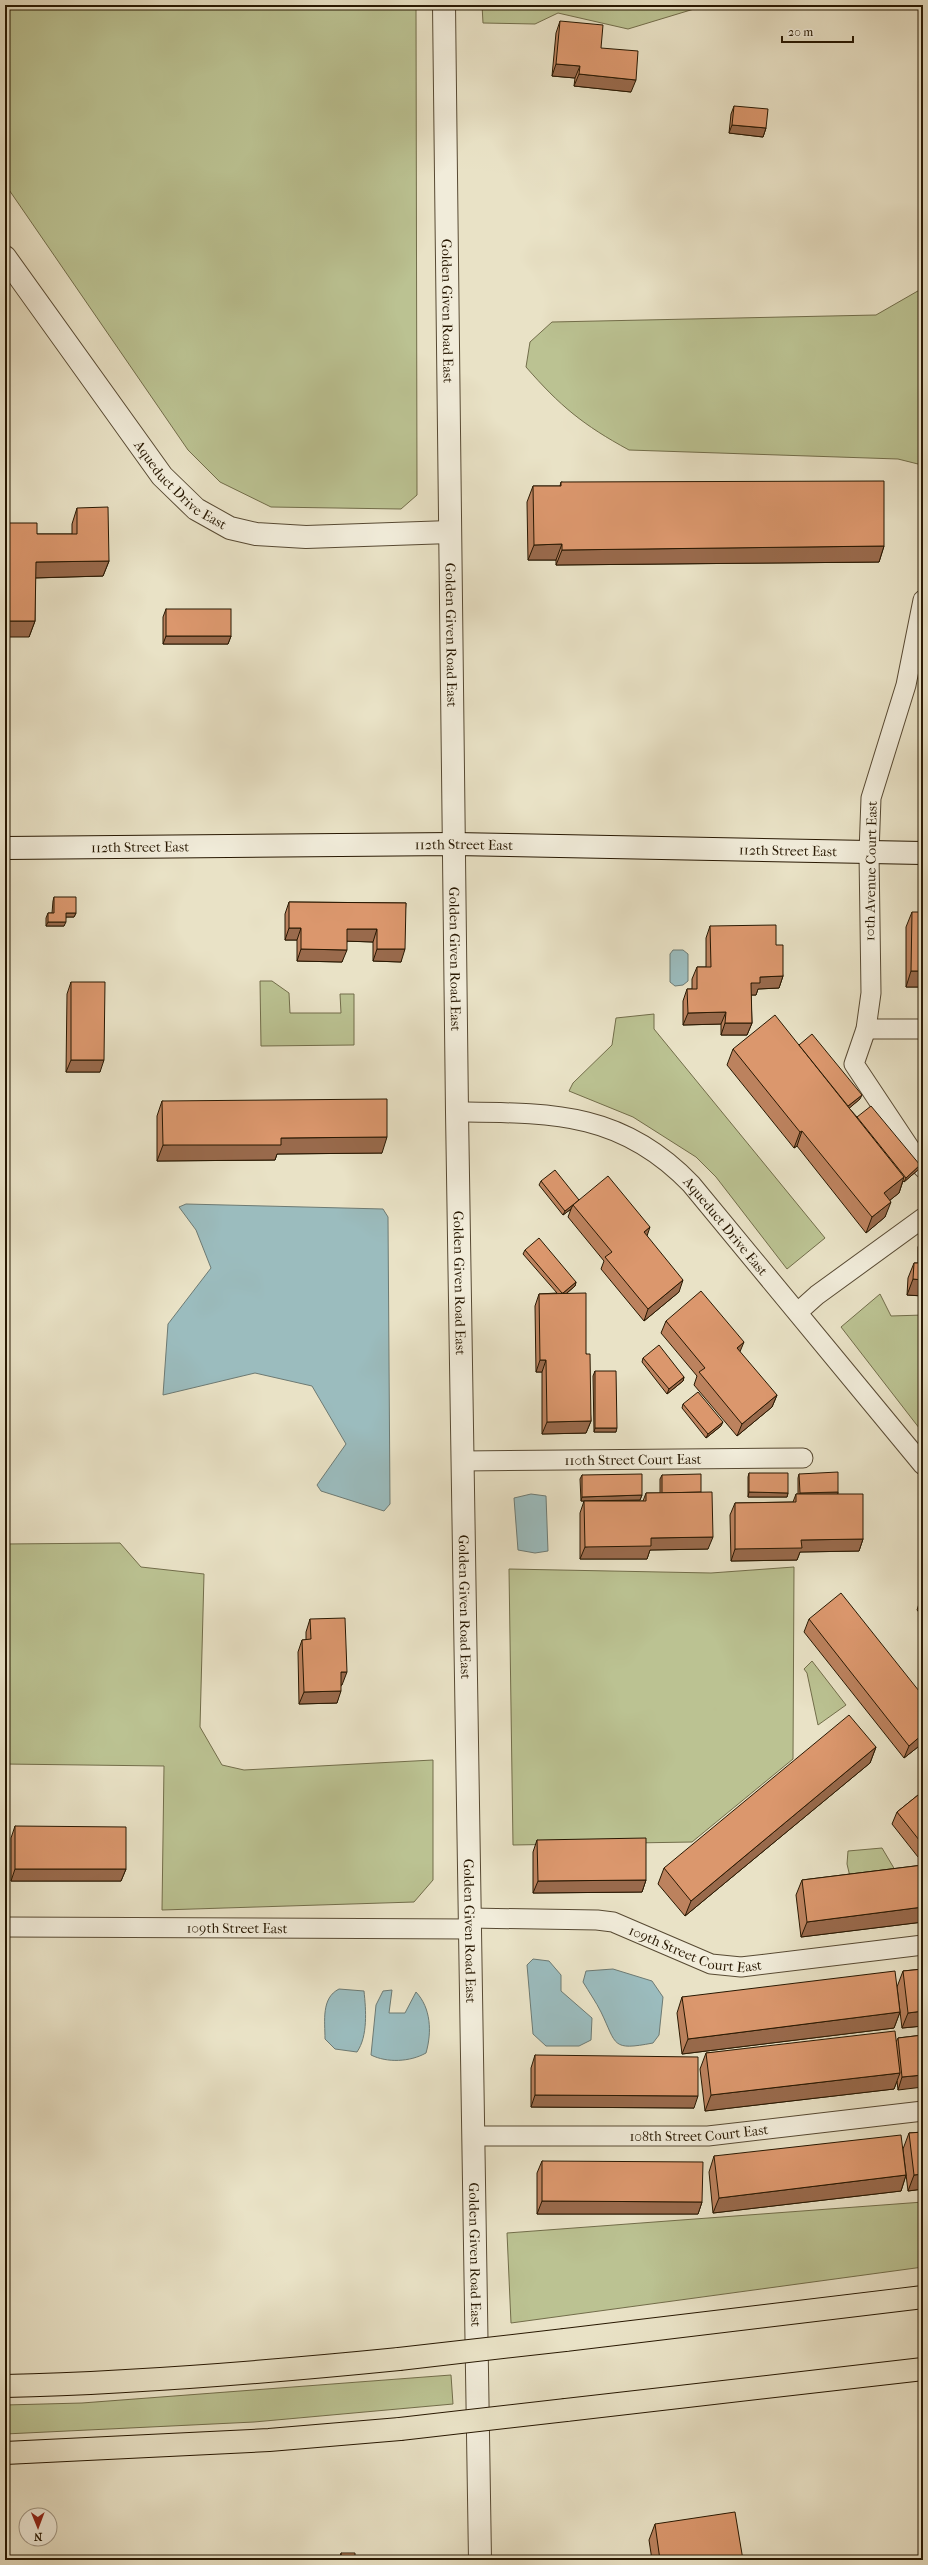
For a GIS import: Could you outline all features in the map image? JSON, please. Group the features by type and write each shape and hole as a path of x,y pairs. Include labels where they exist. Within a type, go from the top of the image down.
{"highway":[{"path":"5,2386 244,2373 399,2359 923,2297"},
{"path":"5,2453 269,2440 400,2429 923,2369"}],"street":[{"name":"Golden Given Road East","path":"444,5 448,486 450,532 462,1461 480,2560"},
{"name":"Aqueduct Drive East","path":"5,257 158,470 196,509 230,528 256,534 306,537 450,532"},
{"name":"10th Avenue Court East","path":"923,600 906,685 871,798 869,853 871,994 866,1029 854,1064 923,1168"},
{"name":"112th Street East","path":"5,848 454,844 923,853"},
{"path":"866,1029 923,1029"},
{"name":"Aqueduct Drive East","path":"457,1112 556,1115 595,1123 622,1132 674,1166 798,1312 923,1465"},
{"path":"798,1312 817,1295 923,1218"},
{"name":"110th Street Court East","path":"462,1461 803,1458"},
{"name":"109th Street Court East","path":"470,1924 597,1920 613,1922 711,1964 740,1967 923,1945"},
{"name":"109th Street East","path":"5,1928 470,1924"},
{"name":"108th Street Court East","path":"473,2136 708,2136 923,2111"}],"green space":[{"path":"5,5 416,5 417,495 401,509 271,507 220,482 188,450 5,184"},
{"path":"482,5 696,5 694,9 628,29 558,13 535,24 483,23"},
{"path":"923,288 922,465 898,459 629,450 598,432 573,414 538,381 526,367 530,342 552,322 876,315"},
{"path":"260,981 272,981 289,993 290,1013 341,1013 340,994 354,994 354,1045 261,1046"},
{"path":"654,1014 654,1029 825,1238 787,1269 716,1177 696,1157 633,1117 569,1091 573,1083 612,1045 616,1018"},
{"path":"880,1294 891,1316 923,1315 923,1433 841,1327"},
{"path":"120,1543 141,1567 204,1574 200,1727 222,1765 244,1770 433,1760 433,1880 414,1902 162,1910 164,1766 5,1764 5,1544"},
{"path":"794,1567 793,1759 692,1842 513,1845 509,1569 711,1573"},
{"path":"812,1661 846,1705 818,1725 807,1673 804,1669"},
{"path":"882,1848 898,1875 851,1881 847,1864 848,1851"},
{"path":"923,2202 923,2267 511,2323 507,2233"},
{"path":"451,2375 453,2404 254,2422 5,2434 5,2405 82,2403"}],"water":[{"path":"673,950 683,950 688,954 688,981 683,985 675,986 670,982 670,954"},
{"path":"186,1204 383,1209 388,1217 390,1504 384,1511 321,1491 317,1485 346,1444 312,1386 255,1373 163,1395 168,1324 211,1268 196,1230 179,1207"},
{"path":"531,1494 546,1496 548,1551 535,1553 518,1550 514,1498"},
{"path":"533,1959 549,1961 561,1975 561,1991 592,2018 591,2040 579,2046 546,2046 533,2034 527,1965"},
{"path":"613,1969 652,1981 663,1997 659,2035 653,2043 629,2046 617,2043 613,2038 599,2008 583,1982 586,1971"},
{"path":"339,1989 364,1991 366,2014 365,2031 361,2046 357,2052 335,2049 325,2039 325,2011 329,1998"},
{"path":"392,1990 389,2013 405,2013 416,1992 425,2005 429,2021 429,2037 426,2053 420,2056 406,2060 391,2060 377,2058 371,2055 376,2005 383,1991"}],"building":[{"path":"560,21 603,25 601,48 638,51 636,80 579,74 580,66 556,64"},
{"path":"734,106 768,109 766,128 732,125"},
{"path":"884,481 884,546 562,550 562,544 534,545 533,486 561,486 561,482"},
{"path":"108,507 109,561 36,562 35,621 5,621 5,523 37,523 37,534 77,534 77,508"},
{"path":"166,609 231,609 231,636 166,636"},
{"path":"54,897 76,897 76,913 66,913 66,922 48,922 48,913 54,913"},
{"path":"289,902 406,903 405,949 377,949 377,929 347,929 347,950 301,949 301,928 289,928"},
{"path":"912,912 923,912 923,971 911,971"},
{"path":"776,925 776,945 783,945 783,976 760,977 760,983 751,983 752,1023 725,1023 726,1012 688,1013 687,989 697,989 697,967 711,967 710,926"},
{"path":"71,982 105,982 104,1060 71,1060"},
{"path":"775,1015 904,1177 884,1193 891,1202 872,1217 802,1131 800,1132 733,1049"},
{"path":"812,1034 862,1095 848,1106 799,1045"},
{"path":"387,1099 387,1137 281,1138 281,1145 163,1145 162,1101"},
{"path":"871,1106 920,1165 906,1178 857,1117"},
{"path":"555,1170 579,1200 565,1211 541,1181"},
{"path":"608,1176 650,1227 644,1232 683,1280 648,1309 605,1257 612,1252 573,1205"},
{"path":"539,1238 576,1282 563,1293 525,1250"},
{"path":"923,1251 923,1280 913,1279 914,1263 922,1263"},
{"path":"701,1291 744,1342 737,1348 777,1395 742,1424 699,1372 705,1368 666,1321"},
{"path":"586,1293 586,1354 590,1354 591,1421 547,1422 546,1360 540,1360 539,1294"},
{"path":"659,1345 684,1377 669,1389 643,1358"},
{"path":"595,1371 616,1371 617,1428 595,1428"},
{"path":"698,1392 723,1422 708,1434 683,1404"},
{"path":"838,1472 838,1492 800,1493 799,1474"},
{"path":"749,1473 788,1473 788,1493 749,1492"},
{"path":"642,1474 642,1495 582,1497 582,1475"},
{"path":"701,1474 701,1492 662,1493 662,1475"},
{"path":"712,1492 713,1537 651,1538 651,1546 585,1547 584,1501 646,1501 646,1493"},
{"path":"796,1494 863,1494 863,1539 801,1540 802,1548 735,1549 735,1503 796,1502"},
{"path":"841,1593 923,1696 923,1734 909,1746 809,1619"},
{"path":"345,1618 347,1672 341,1672 341,1691 304,1692 302,1640 311,1639 310,1619"},
{"path":"849,1715 876,1747 691,1901 664,1868"},
{"path":"923,1791 923,1845 897,1812"},
{"path":"15,1826 126,1827 126,1869 15,1869"},
{"path":"646,1838 646,1880 538,1881 537,1840"},
{"path":"923,1865 923,1907 807,1922 802,1880"},
{"path":"923,1969 923,2011 908,2013 903,1971"},
{"path":"895,1971 900,2012 688,2039 682,1997"},
{"path":"895,2031 900,2073 711,2095 706,2053"},
{"path":"923,2035 923,2075 902,2077 898,2038"},
{"path":"535,2055 698,2057 698,2096 535,2095"},
{"path":"923,2132 923,2174 914,2175 909,2133"},
{"path":"901,2135 906,2175 719,2198 714,2156"},
{"path":"542,2161 703,2162 702,2202 542,2201"},
{"path":"735,2512 743,2560 660,2560 655,2524"},
{"path":"341,2553 355,2553 355,2560 342,2560"}]}
